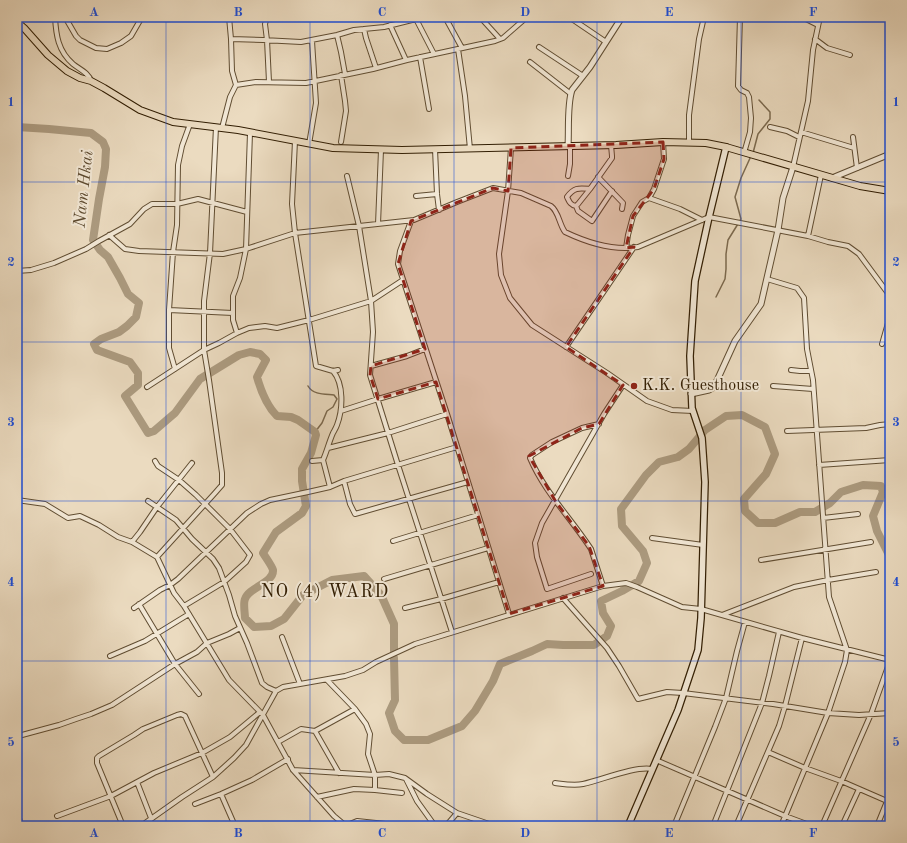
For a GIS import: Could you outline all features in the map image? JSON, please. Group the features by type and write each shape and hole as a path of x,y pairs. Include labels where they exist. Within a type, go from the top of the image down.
{"highway":[{"path":"17,22 48,55 67,71 80,78 91,81 140,110 173,122 250,133 333,148 381,150 511,148 663,142 706,143 726,147 860,186 890,191"}],"main road":[{"path":"628,826 678,710 698,650 701,609 705,482 702,438 692,408 690,356 695,282 726,147"}],"street":[{"path":"55,17 60,47 71,62 85,73 91,81"},
{"path":"66,17 76,36 80,40 96,48 107,49 121,43 131,36 142,17"},
{"path":"156,558 222,485 222,473 204,350 204,301 210,253 212,203 219,128 236,84 232,70 231,39 228,21 229,17"},
{"path":"267,17 265,24 269,82"},
{"path":"231,39 301,42 312,41 354,30 390,25 424,17"},
{"path":"445,17 460,49 470,149"},
{"path":"480,17 500,39"},
{"path":"236,84 256,82 315,81 460,49 503,38 527,17"},
{"path":"568,176 570,164 569,146 571,94 574,86 590,67 622,17"},
{"path":"689,143 689,115 699,39 704,17"},
{"path":"740,17 738,86 740,90 747,93 749,97 751,118 750,132 744,153"},
{"path":"802,17 818,25"},
{"path":"691,394 709,390 714,387 735,342 761,304 778,230 783,198 793,167 808,101 813,50 820,17"},
{"path":"416,19 434,54"},
{"path":"572,19 606,42"},
{"path":"390,25 406,60"},
{"path":"364,29 376,68"},
{"path":"337,35 342,52 346,106 341,142"},
{"path":"815,39 827,48 850,55"},
{"path":"309,144 316,102 312,41"},
{"path":"539,47 583,76"},
{"path":"420,57 429,110"},
{"path":"530,62 571,94"},
{"path":"175,369 169,348 168,310 177,225 178,165 182,146 190,124"},
{"path":"770,127 854,148"},
{"path":"237,333 233,320 233,296 240,278 246,249 250,133"},
{"path":"853,137 857,168"},
{"path":"295,141 292,204 295,233 316,366 336,370 341,394 341,410 337,426 323,460 330,487"},
{"path":"626,248 633,216 642,202 648,198 654,189 664,159 663,142"},
{"path":"576,206 612,158 611,145"},
{"path":"511,148 508,191 499,254 501,275 510,298 532,325 607,373 647,401 672,410 693,411"},
{"path":"378,224 381,150"},
{"path":"435,150 439,210"},
{"path":"832,178 890,154"},
{"path":"808,236 822,175"},
{"path":"347,176 359,226 371,301 373,332 370,375 452,632"},
{"path":"598,177 623,203 622,209"},
{"path":"109,235 125,249 139,251 223,254 246,249 295,233 411,221 493,188 521,193 554,208 565,232 601,246 614,248 638,247 709,217 808,236 848,246 859,254 890,296"},
{"path":"590,189 577,188 567,197 570,203 573,206 576,206 578,211 592,222 612,191"},
{"path":"416,196 437,194"},
{"path":"648,198 680,209 702,220"},
{"path":"17,270 31,270 48,265 86,249 130,224 144,209 152,204 177,204 198,199 247,212"},
{"path":"411,221 400,251 398,264 447,414 509,614"},
{"path":"566,347 634,247"},
{"path":"766,279 797,288 804,298 807,349 813,389 829,597 847,650 845,662 828,713 780,826"},
{"path":"147,387 204,350 237,333 249,328 265,326 277,328 371,301 403,280"},
{"path":"168,310 233,313"},
{"path":"882,344 890,316"},
{"path":"371,366 407,356 425,349"},
{"path":"791,370 811,371"},
{"path":"341,410 436,382"},
{"path":"591,574 546,589 537,557 535,543 542,524 623,385"},
{"path":"773,386 813,389"},
{"path":"328,448 388,433 447,414"},
{"path":"599,424 582,428 552,442 532,454 530,458 556,502 589,546 603,586"},
{"path":"787,431 866,428 890,424"},
{"path":"134,608 178,579 247,512 261,504 270,500 330,487 457,447"},
{"path":"312,461 323,460"},
{"path":"819,465 890,460"},
{"path":"155,461 158,466 179,480 206,504 230,529 250,554 246,562 224,582 184,606"},
{"path":"132,542 157,507 192,463"},
{"path":"344,482 350,504 355,514 468,482"},
{"path":"17,500 45,504 68,518 80,516 99,525 118,537 132,542 156,558 174,593 184,606 229,680 262,714 294,770 334,816 346,826 357,821 396,826"},
{"path":"148,501 176,520 192,539 213,559 219,568 235,616 262,683 276,692"},
{"path":"822,515 858,514"},
{"path":"393,541 478,515"},
{"path":"652,538 703,545"},
{"path":"761,560 871,542"},
{"path":"384,579 488,548"},
{"path":"722,615 794,587 876,572"},
{"path":"406,608 499,582"},
{"path":"141,826 182,796 213,778 234,758 246,745 262,714 276,692 283,687 345,676 363,670 376,662 415,644 603,586 626,583 682,607 701,609 779,632 890,661 871,714 822,826"},
{"path":"562,598 607,648 638,699 667,692 726,698 828,713 859,715 890,713"},
{"path":"139,604 175,664 199,694"},
{"path":"110,656 145,641 189,614"},
{"path":"674,826 726,698 745,622"},
{"path":"22,735 59,725 91,714 112,704 175,664 197,652 207,643 240,628"},
{"path":"713,826 762,703 779,632"},
{"path":"282,637 300,684"},
{"path":"736,826 779,726 802,638"},
{"path":"327,680 355,709 366,724 370,734 368,754 375,775 376,790"},
{"path":"278,742 301,729 315,731 355,709"},
{"path":"123,826 97,763 97,758 143,729 177,715 181,714 185,716 213,778"},
{"path":"57,816 110,796 154,773 202,753 262,714"},
{"path":"315,731 339,773"},
{"path":"768,752 887,801"},
{"path":"195,804 252,780 288,759"},
{"path":"656,760 747,800 812,826"},
{"path":"555,783 581,784 635,770 646,768 652,769"},
{"path":"294,770 375,775 389,774 405,778 457,813 484,824 495,826"},
{"path":"405,778 417,801 435,826"},
{"path":"137,782 151,818"},
{"path":"317,797 354,789 402,792"},
{"path":"842,826 859,789"},
{"path":"221,794 235,826"},
{"path":"877,826 890,794"},
{"path":"17,810 21,826"},
{"path":"446,826 457,813"}],"highlighted area":[{"path":"663,142 664,159 654,189 633,216 626,248 634,247 566,347 623,385 599,424 582,428 529,456 556,502 589,546 603,586 509,614 436,382 378,399 370,375 371,366 425,349 398,264 411,221 493,188 508,191 511,148"}],"waterway":[{"path":"753,153 758,134 770,119 770,112 759,100"},
{"name":"Nam Hkai","path":"17,127 91,133 103,142 106,149 105,167 93,240 100,250 108,257 128,294 139,303 136,317 127,326 119,332 101,339 94,344 97,350 130,362 138,373 138,385 125,396 148,433 154,431 175,413 200,379 239,355 250,352 260,354 266,360 257,377 264,398 273,412 277,416 291,417 298,420 315,432 316,435 311,453 302,469 302,481 306,506 302,513 276,532 263,553 273,570 272,574 266,582 247,595 244,603 245,618 254,627 271,626 284,619 303,595 332,580 364,576 381,595 394,624 394,651"},
{"path":"716,297 725,279 728,240 741,219 735,197 741,178 751,156"},
{"path":"308,386 316,393 334,395 337,399 333,407 327,411 322,423 315,432"},
{"name":"Nam Hkai","path":"394,658 395,700 389,713 395,731 404,740 428,740 462,726 475,711 493,681 500,664 547,644 594,645 607,636 611,626 603,613 601,601 639,581 647,563 643,551 622,526 621,509 646,475 659,462 678,457 689,449 705,430 726,416 742,415 765,427 775,454 766,474 744,499 745,511 758,523 775,523 800,512 815,512 830,503 841,492 863,485 881,486 883,492 873,516 877,531 890,557 890,560"}],"place":[{"name":"K.K. Guesthouse","path":"634,386"}],"district":[{"name":"NO (4) WARD","path":"325,592"}]}
